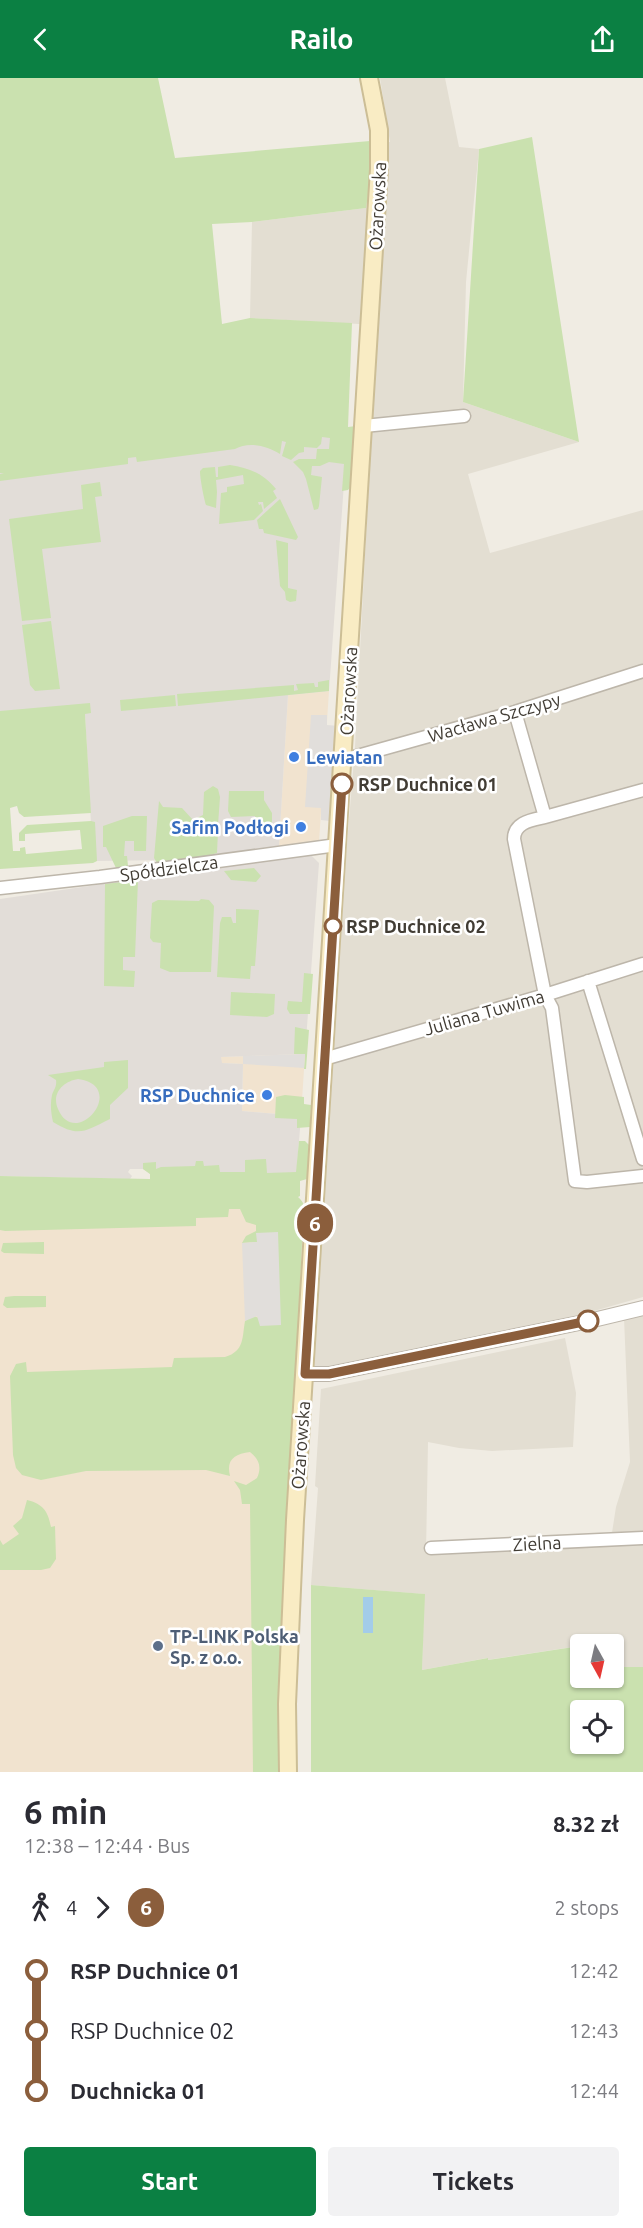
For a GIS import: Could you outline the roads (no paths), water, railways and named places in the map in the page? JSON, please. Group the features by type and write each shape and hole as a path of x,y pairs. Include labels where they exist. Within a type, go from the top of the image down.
{"main road":[{"name":"Ożarowska","path":"288,1772 287,1704 295,1520 380,147 377,110 369,78"}],"street":[{"path":"364,426 464,416"},
{"name":"Wacława Szczypy","path":"343,760 515,712 643,671"},
{"path":"515,712 545,817"},
{"path":"643,790 525,822 518,826 514,834 545,995 552,1008 575,1181 587,1182 643,1176"},
{"name":"Spółdzielcza","path":"0,888 337,845"},
{"name":"Juliana Tuwima","path":"324,1059 643,964"},
{"path":"588,981 643,1159"},
{"path":"305,1374 329,1374 643,1308"},
{"name":"Zielna","path":"431,1548 643,1538"}],"water":[{"path":"363,1597 373,1597 373,1633 363,1633"}],"place":[{"name":"Lewiatan","path":"294,757"},
{"name":"RSP Duchnice 01","path":"342,784"},
{"name":"Safim Podłogi","path":"301,827"},
{"name":"RSP Duchnice 02","path":"333,926"},
{"name":"RSP Duchnice","path":"267,1095"},
{"name":"TP-LINK Polska Sp. z o.o.","path":"158,1646"}]}
